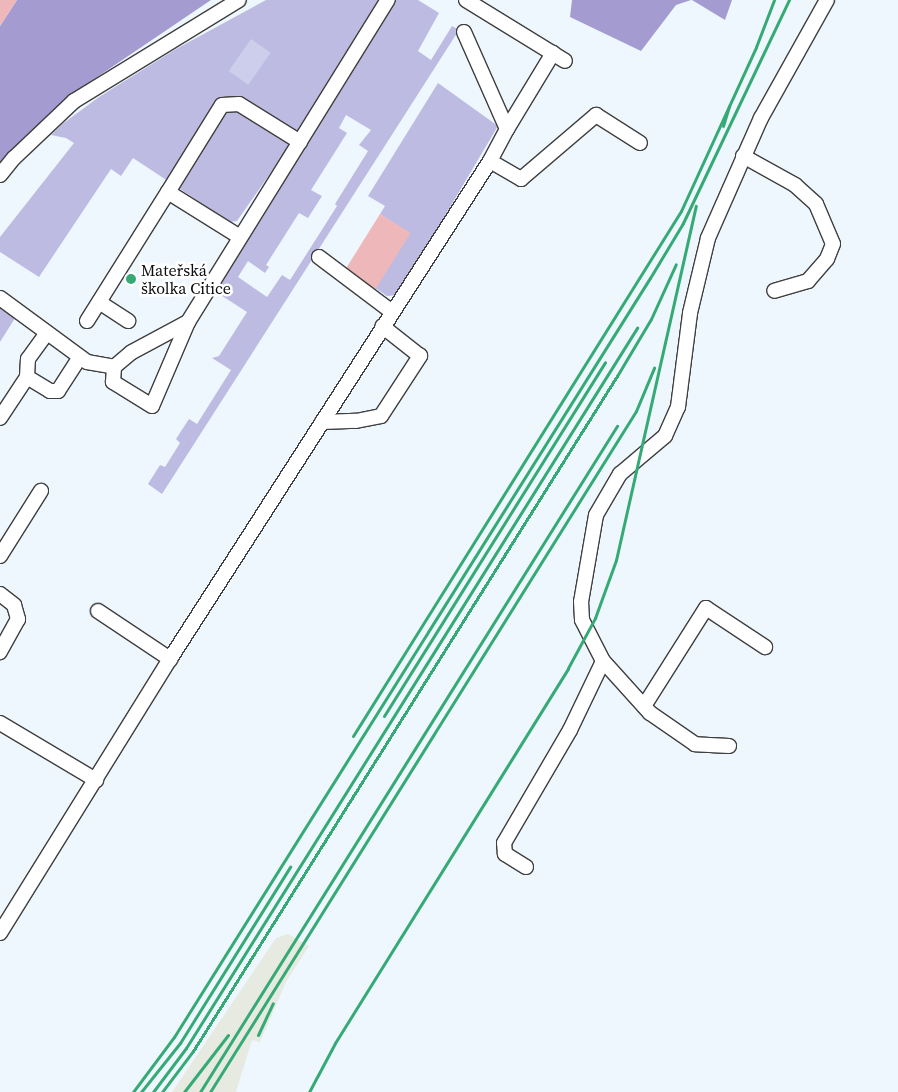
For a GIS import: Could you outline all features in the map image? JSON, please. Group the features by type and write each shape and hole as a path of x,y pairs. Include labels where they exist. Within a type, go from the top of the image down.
{"street":[{"path":"188,322 132,352 114,367 113,382 152,406 188,322 388,0"},
{"path":"0,933 170,659 391,311 490,161 507,129 559,57 481,4 466,0"},
{"path":"729,746 695,744 644,706 603,661 582,620 581,602 596,515 620,474 665,436 678,407 690,312 708,238 761,118 827,0"},
{"path":"0,175 14,158 74,101 236,1"},
{"path":"464,32 507,129"},
{"path":"87,321 222,105 239,104 300,142"},
{"path":"490,161 521,179 596,115 640,143"},
{"path":"743,156 795,185 816,204 833,244 827,260 808,280 774,291"},
{"path":"168,192 240,237"},
{"path":"319,257 391,311"},
{"path":"0,298 46,334 80,357 93,364 114,367"},
{"path":"99,302 128,321"},
{"path":"322,422 356,421 382,416 420,356 382,326"},
{"path":"0,418 28,377 28,359 46,334"},
{"path":"28,377 50,391 58,391 80,357"},
{"path":"0,556 41,491"},
{"path":"0,594 14,605 18,619 0,652"},
{"path":"644,706 706,608 765,647"},
{"path":"98,611 170,659"},
{"path":"526,867 505,854 504,843 570,730 603,661"},
{"path":"0,723 96,780"}],"shaded area":[{"path":"0,0 17,0 0,26"},
{"path":"17,0 211,0 75,92 0,163 0,26"},
{"path":"266,0 378,0 372,10 374,14 304,125 237,221 230,222 133,158 121,176 111,169 39,277 0,252 0,237 74,143 66,138 51,135 61,125 99,97 176,49"},
{"path":"395,0 418,0 439,13 418,51 431,60 452,26 459,30 162,494 148,484 160,465 165,467 180,443 176,439 189,419 197,424 231,370 212,358 219,356 247,312 213,290","holes":["346,115 371,130 359,145 368,151 335,204 337,206 290,280 282,275 267,297 238,277 248,261 265,273 269,267 266,265 299,213 308,218 322,196 311,190 347,133 339,128"]},
{"path":"572,0 691,0 676,5 641,51 570,17"},
{"path":"692,0 732,0 725,20"},
{"path":"251,39 271,53 248,85 229,71"},
{"path":"438,83 498,126 398,295 387,296 375,288 409,233 380,214 385,206 368,196"},
{"path":"380,214 411,233 376,289 345,270"},
{"path":"0,301 17,315 0,342"},
{"path":"288,934 309,946 286,982 260,1042 252,1040 236,1092 172,1092 276,938"}],"railway":[{"path":"353,736 681,211 756,47 774,0"},
{"path":"133,1092 174,1037 650,278 683,223 789,0"},
{"path":"723,126 729,106"},
{"path":"309,1092 335,1043 568,668 595,618 616,560 696,206"},
{"path":"162,1092 193,1051 617,376 651,319 676,264"},
{"path":"153,1092 186,1048 637,328"},
{"path":"384,716 605,362"},
{"path":"210,1092 636,411 654,368"},
{"path":"200,1092 617,426"},
{"path":"141,1092 180,1043 290,867"},
{"path":"258,1035 273,1003"},
{"path":"184,1092 228,1035"}],"place":[{"name":"Mateřská školka Citice","path":"131,279"}]}
